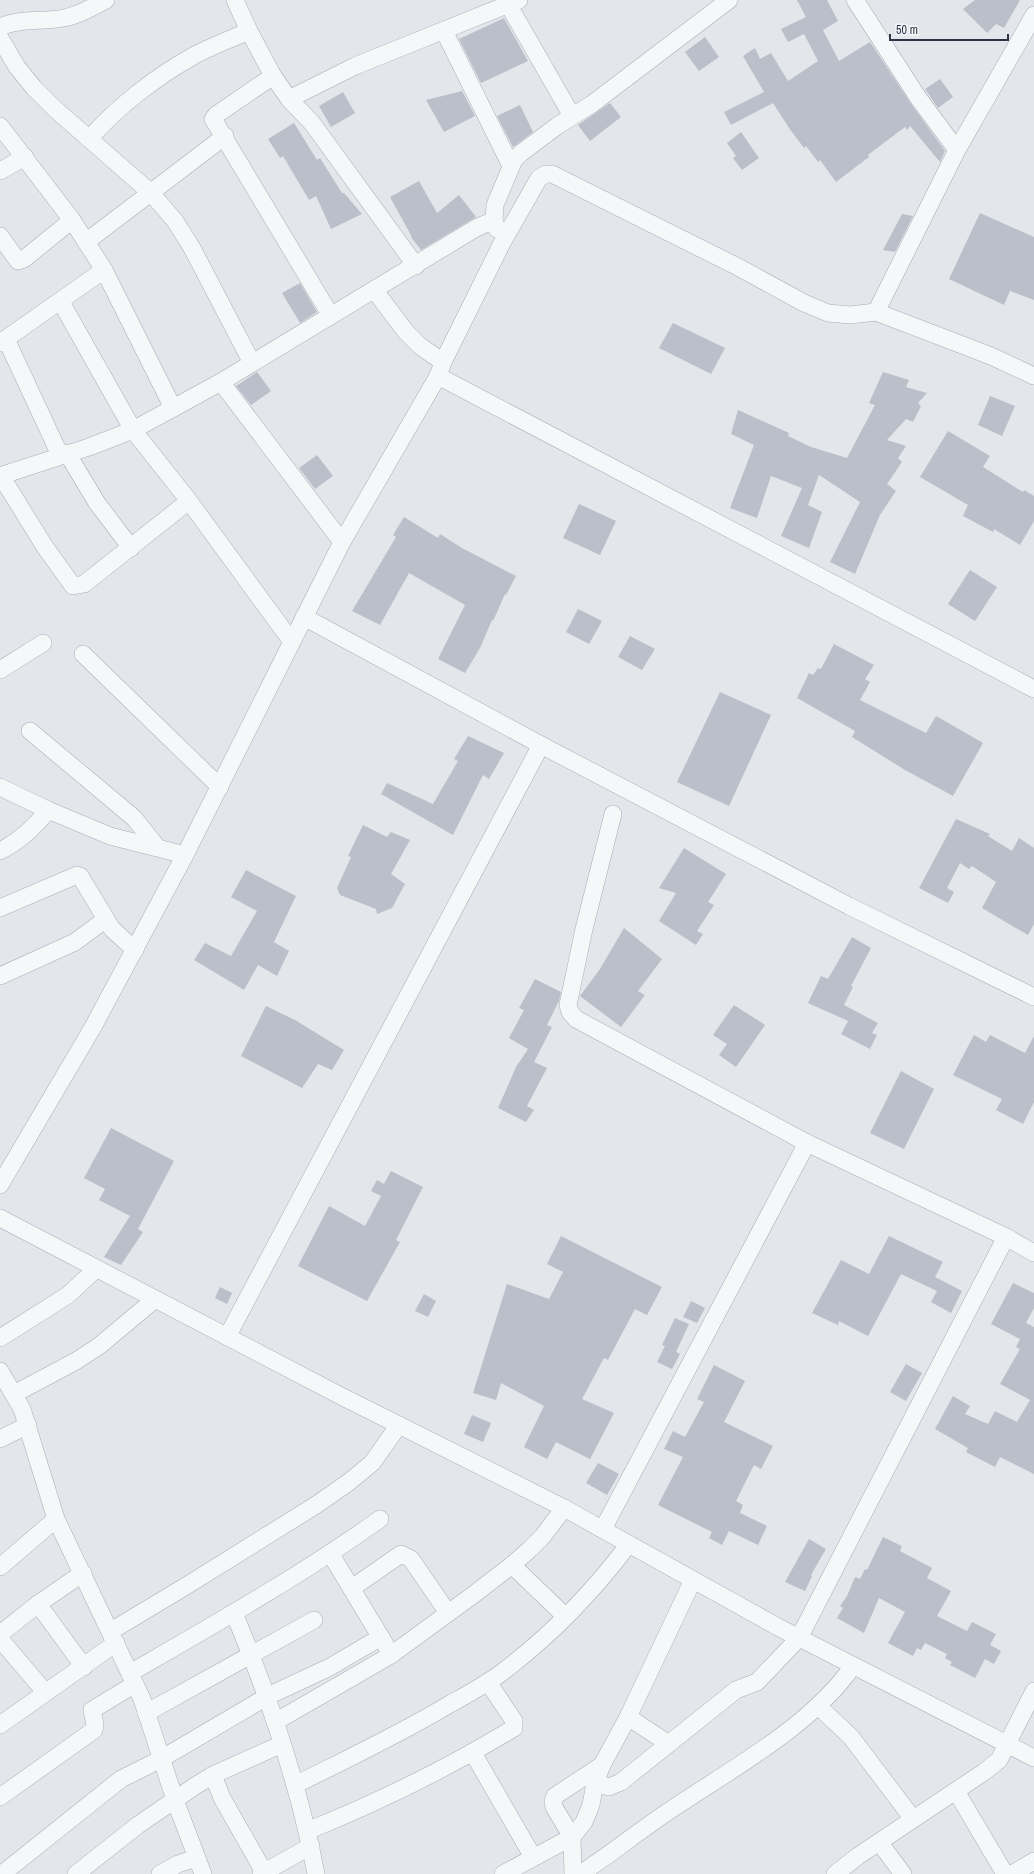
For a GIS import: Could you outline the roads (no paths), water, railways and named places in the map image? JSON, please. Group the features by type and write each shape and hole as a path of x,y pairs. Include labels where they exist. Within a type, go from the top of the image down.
{"street":[{"path":"0,27 22,21 63,18 88,9 106,0"},
{"path":"502,243 494,220 495,204 511,166 520,152 592,104 729,0"},
{"path":"855,0 919,99 957,150"},
{"path":"237,1 249,31 273,76 290,99 312,123 416,266"},
{"path":"290,99 355,66 513,2 572,116"},
{"path":"876,312 957,150 1034,15"},
{"path":"89,139 105,121 151,84 195,56 249,31"},
{"path":"444,31 511,166"},
{"path":"0,38 17,67 34,88 89,139 151,193 175,221 192,248 252,363"},
{"path":"273,76 216,115 213,119 331,316"},
{"path":"0,126 72,220 104,270 173,408"},
{"path":"86,242 224,136"},
{"path":"0,171 25,157"},
{"path":"0,1185 94,1027 185,856 342,542 441,369 502,243 539,178 546,174 552,174 738,267 804,303 828,312 850,315 876,312 991,356 1034,376"},
{"path":"0,236 18,261 24,259 72,220"},
{"path":"189,501 84,584 73,586 52,559 1,476 89,447 133,430 221,382 494,220"},
{"path":"104,270 61,302 3,341 64,454 97,503 131,548"},
{"path":"375,291 406,332 441,369 1034,689"},
{"path":"61,302 133,430 189,501 292,642"},
{"path":"221,382 342,542"},
{"path":"304,617 541,745 850,906 1032,991"},
{"path":"0,670 43,643"},
{"path":"83,654 220,787"},
{"path":"30,731 134,818 157,847"},
{"path":"226,1337 541,745"},
{"path":"0,787 48,810 110,836 157,847 185,856"},
{"path":"0,851 16,843 30,832 48,810"},
{"path":"613,814 584,930 568,1005 570,1012 576,1019 807,1142 1006,1237 1034,1253"},
{"path":"0,908 77,875 80,876 117,935 135,950"},
{"path":"0,976 75,942 106,919"},
{"path":"603,1529 807,1142"},
{"path":"0,1218 154,1300 564,1508 799,1638 1034,1758"},
{"path":"595,1783 609,1788 616,1786 736,1690 757,1682 799,1638 1006,1237"},
{"path":"0,1338 68,1294 96,1269"},
{"path":"14,1394 76,1361 99,1346 154,1300"},
{"path":"0,1371 14,1394 28,1425 38,1464 56,1519 133,1679 175,1800 203,1874"},
{"path":"0,1439 28,1425"},
{"path":"1,1722 84,1667 114,1637 186,1586 316,1505 349,1482 372,1463 399,1425"},
{"path":"275,1722 391,1655 448,1613 512,1565 543,1536 564,1508"},
{"path":"0,1566 56,1519"},
{"path":"0,1797 94,1730 96,1725 92,1710 133,1679 234,1612 330,1553 380,1519"},
{"path":"295,1785 397,1734 488,1682 509,1667 565,1616 611,1567 629,1544"},
{"path":"330,1553 391,1655"},
{"path":"352,1588 401,1554 406,1555 411,1559 448,1613"},
{"path":"512,1565 565,1616"},
{"path":"0,1634 38,1604 83,1574"},
{"path":"503,1874 572,1837 584,1822 591,1805 595,1783 602,1765 628,1717 693,1580"},
{"path":"38,1604 84,1667"},
{"path":"234,1612 268,1696 295,1785 309,1839 316,1874"},
{"path":"146,1713 314,1620"},
{"path":"2,1874 45,1842 121,1778 161,1758 268,1696 330,1667 381,1637"},
{"path":"0,1639 45,1692"},
{"path":"580,1874 639,1831 808,1716 840,1684 853,1666"},
{"path":"213,1775 222,1798 263,1873 309,1839 366,1807 473,1753 514,1728 515,1725 488,1682"},
{"path":"834,1874 984,1772 999,1760 1034,1691"},
{"path":"818,1706 851,1737 913,1819"},
{"path":"628,1717 669,1744"},
{"path":"76,1874 138,1825 213,1775 282,1744"},
{"path":"473,1753 533,1857"},
{"path":"573,1874 572,1837 554,1807 553,1801 555,1796 602,1765"},
{"path":"956,1791 1005,1874"},
{"path":"879,1842 903,1874"},
{"path":"160,1874 182,1862 196,1858"},
{"path":"1012,1874 1034,1861"}]}
